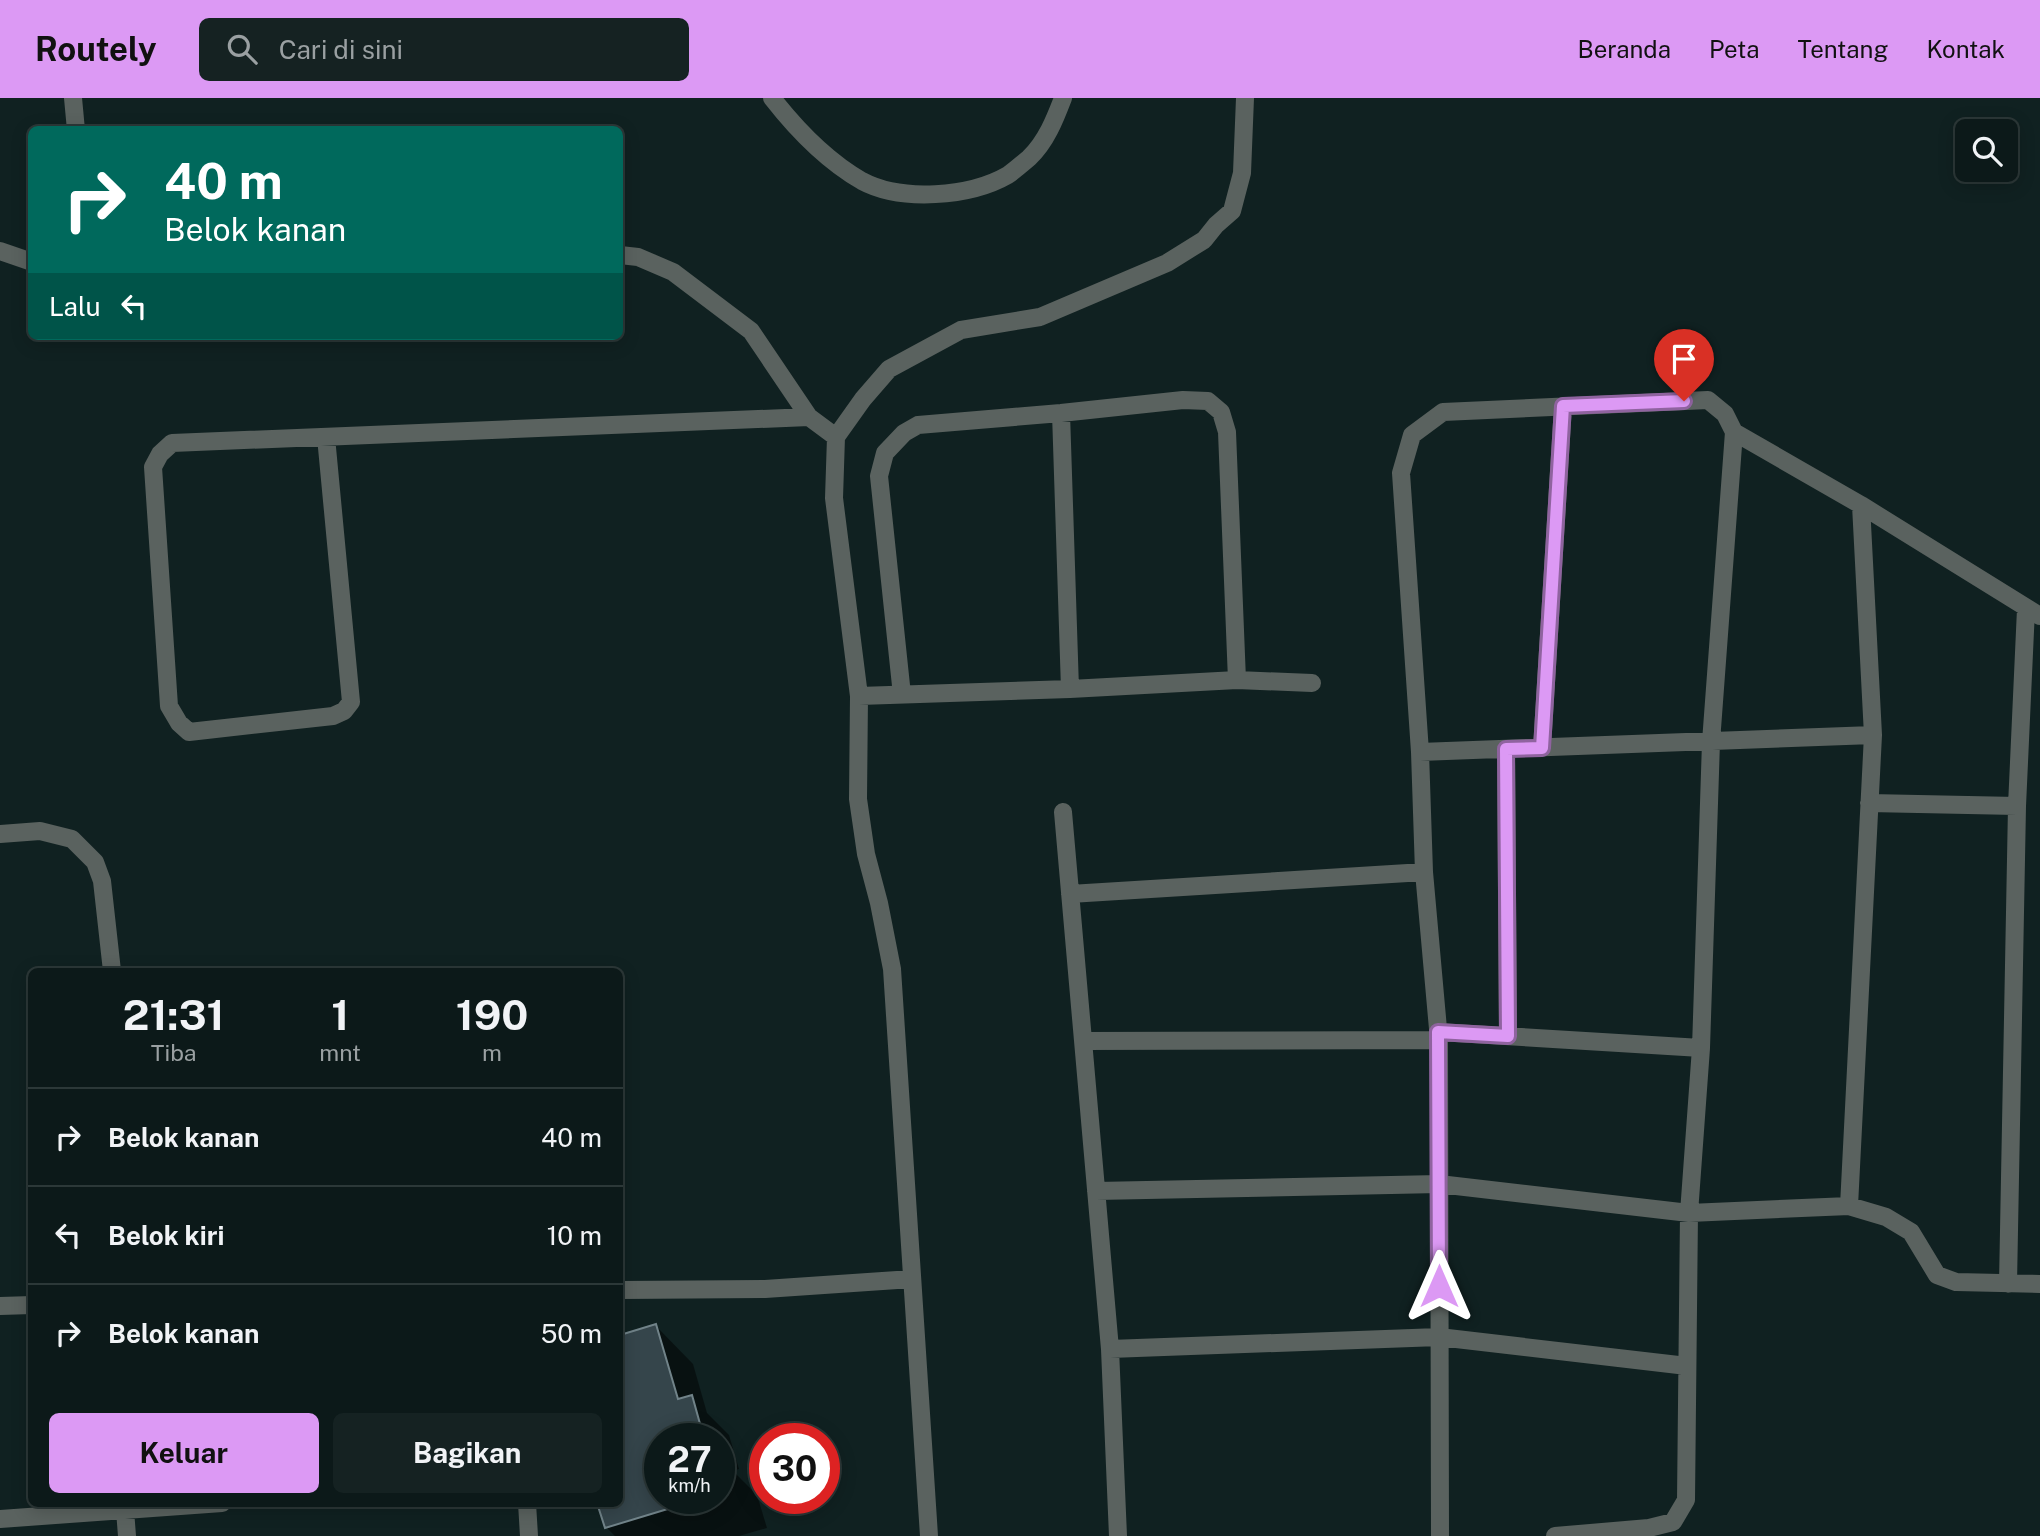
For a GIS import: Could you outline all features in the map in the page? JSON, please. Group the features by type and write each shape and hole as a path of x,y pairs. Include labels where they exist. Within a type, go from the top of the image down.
{"street":[{"path":"73,98 76,126"},
{"path":"772,98 791,122 828,156 864,182 898,192 939,194 980,187 1008,175 1031,156 1051,127 1063,98"},
{"path":"929,1536 892,969 880,903 866,854 858,799 859,696 834,498 836,437 889,369 961,330 1040,317 1167,263 1204,240 1232,211 1242,173 1245,98"},
{"path":"0,251 28,261"},
{"path":"623,255 638,257 673,272 751,331 809,417 836,437"},
{"path":"902,695 879,475 885,453 904,433 918,425 1184,400 1208,401 1221,412 1227,432 1237,680"},
{"path":"1440,1536 1438,1036 1424,872 1420,752 1401,473 1412,435 1443,412 1708,400 1725,414 1734,432 1711,742 1702,1048 1689,1213 1686,1500 1673,1522 1649,1528 1555,1536"},
{"path":"1542,748 1563,406"},
{"path":"1061,413 1070,688"},
{"path":"326,437 351,702 344,711 333,716 188,732 169,706 153,467 160,454 172,443 809,417"},
{"path":"1734,432 1861,505 2033,612 2017,806 2008,1284"},
{"path":"1849,1206 1873,735 1861,505"},
{"path":"859,696 1237,680 1312,683"},
{"path":"1420,752 1873,735"},
{"path":"1506,749 1508,1036"},
{"path":"1869,803 2017,806"},
{"path":"1063,813 1110,1349 1118,1536"},
{"path":"0,834 40,831 72,839 95,862 102,881 112,968"},
{"path":"1070,894 1424,872"},
{"path":"1083,1041 1508,1036 1702,1048"},
{"path":"1096,1191 1439,1184 1689,1213 1849,1206 1886,1217 1911,1232 1937,1275 1956,1282 2040,1284"},
{"path":"623,1290 765,1289 912,1279"},
{"path":"0,1307 28,1305"},
{"path":"1110,1349 1439,1337 1687,1366"},
{"path":"0,1519 167,1507"},
{"path":"527,1507 528,1536"},
{"path":"125,1510 127,1536"}],"building":[{"path":"656,1324 678,1399 692,1395 700,1423 644,1423 644,1514 651,1514 605,1528 598,1507 623,1507 623,1334"}],"route":[{"path":"1439,1286 1438,1032 1508,1036 1506,749 1542,748 1563,406 1684,401"}]}
